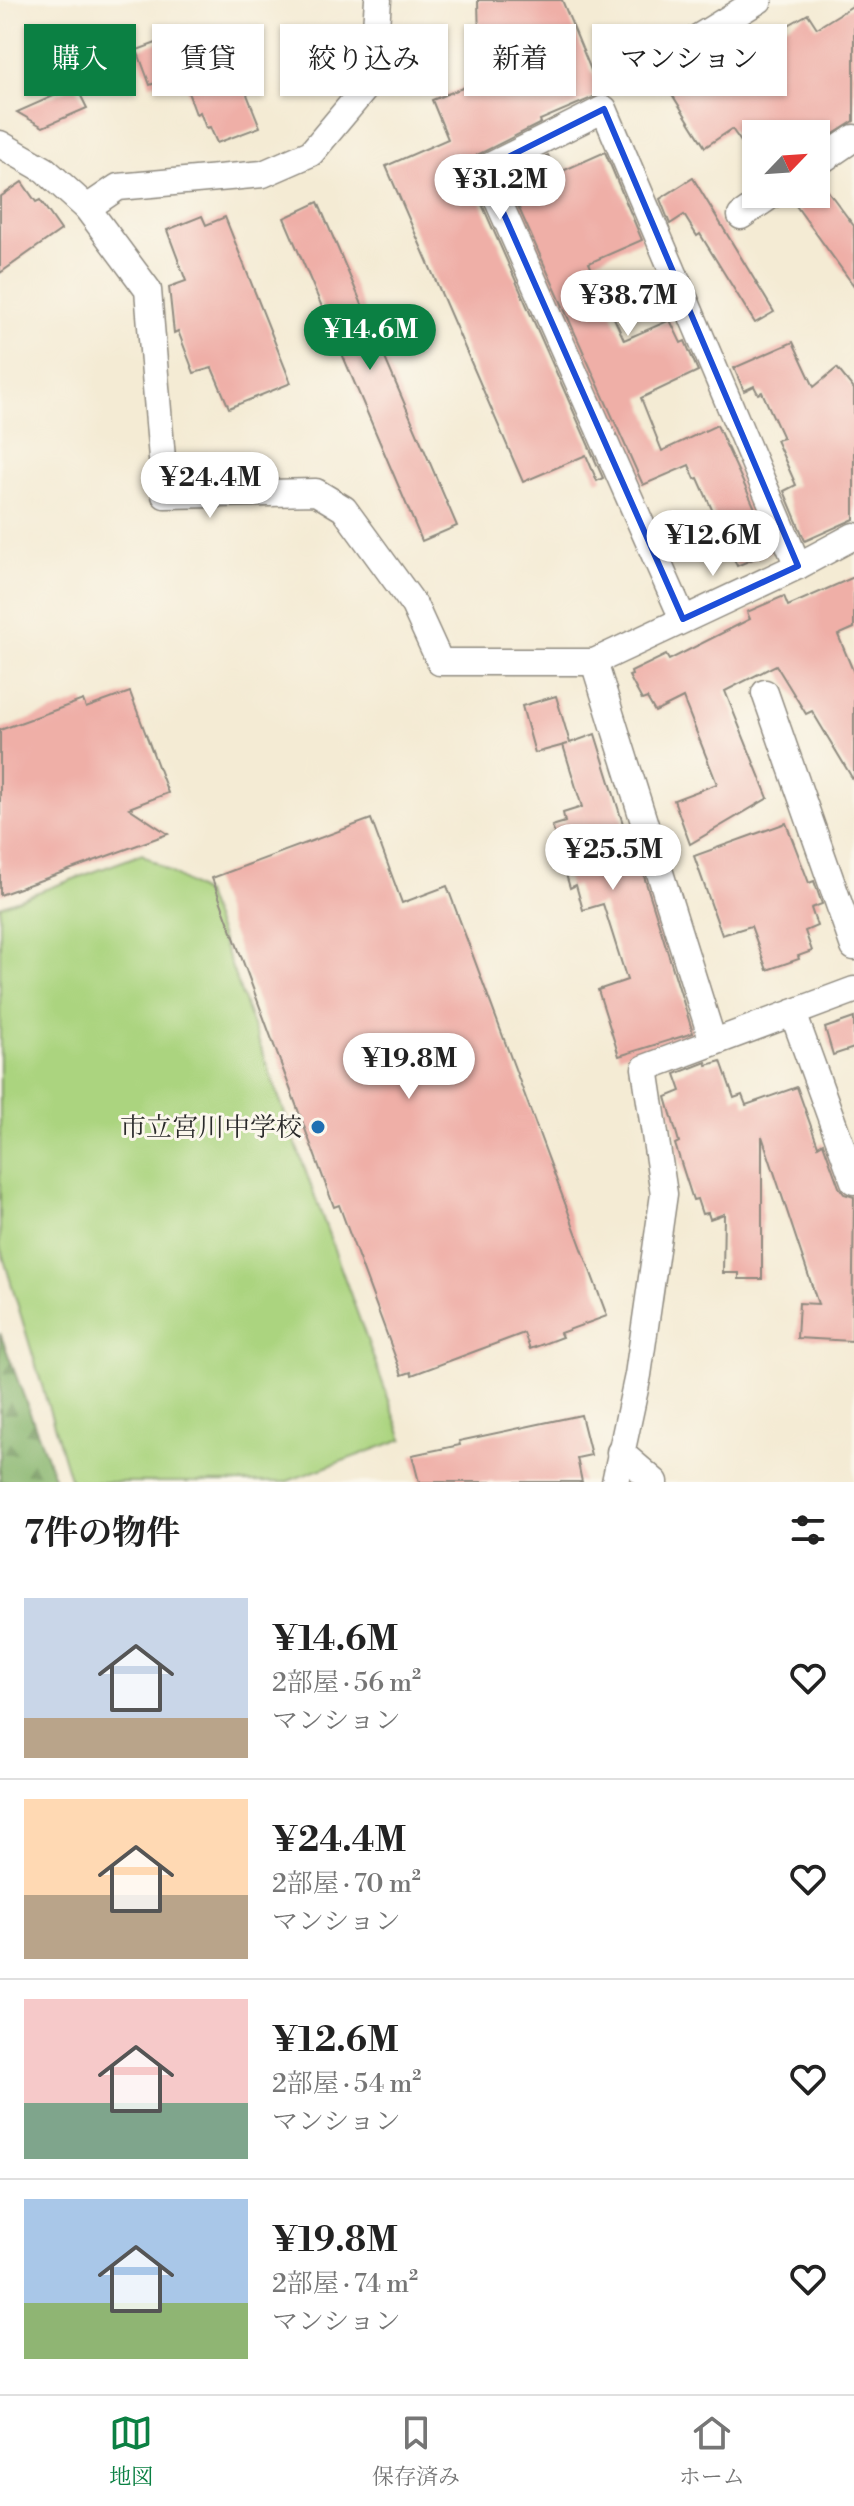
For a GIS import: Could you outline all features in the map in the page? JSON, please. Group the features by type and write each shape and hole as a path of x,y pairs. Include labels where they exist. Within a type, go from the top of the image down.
{"street":[{"path":"87,208 118,187 263,174 311,153 372,80 378,0"},
{"path":"720,24 759,0"},
{"path":"683,619 484,169 604,109 798,566"},
{"path":"830,154 854,138"},
{"path":"0,144 45,170 87,208 148,290 165,495 316,492 344,509 414,605 440,662 594,662 798,566 854,536"},
{"path":"741,216 753,208"},
{"path":"594,662 713,1042"},
{"path":"765,693 854,947"},
{"path":"615,1482 638,1375 664,1194 645,1068 854,990"},
{"path":"793,1013 854,1181"},
{"path":"620,1452 655,1482"}],"highlighted area":[{"path":"604,109 798,566 683,619 484,169"}],"green space":[{"path":"142,854 205,894 403,1439 285,1482 71,1482 0,1246 0,906"},
{"path":"0,1333 56,1482 0,1482"}],"building":[{"path":"478,0 562,0 572,24 479,24"},
{"path":"854,5 854,121 830,136 830,120 742,120 742,143 732,129 705,147 673,96 787,96 787,26 808,14 817,28"},
{"path":"576,34 592,72 592,96 596,96 540,120 541,123 477,155 468,163 469,175 603,478 597,481 586,455 523,482 386,166 448,139 432,100 464,87 464,96 576,96"},
{"path":"152,44 152,84 150,85 137,50"},
{"path":"53,96 81,96 87,108 43,127 17,112"},
{"path":"189,96 248,96 260,127 217,143 210,127 206,128 200,112 196,114"},
{"path":"605,152 642,240 589,263 624,340 670,320 681,343 685,341 698,371 641,398 662,451 717,425 774,550 737,566 698,478 695,479 689,465 643,485 513,195 531,187 522,168 548,155 556,174"},
{"path":"693,178 774,312 755,323 700,234 697,236 684,215 670,224 660,199"},
{"path":"22,182 36,202 40,200 61,230 0,273 0,197"},
{"path":"830,194 854,226 854,286 798,208 830,208"},
{"path":"318,202 457,526 422,541 284,218"},
{"path":"202,216 206,225 225,217 291,383 229,408 212,368 194,373 178,331 174,333 169,287 186,281 167,230"},
{"path":"793,342 814,387 837,368 854,389 854,519 805,541 784,491 796,485 776,440 783,438 762,392 758,394 754,386 744,391 734,368"},
{"path":"854,577 854,628 838,635 854,673 854,781 812,711 806,714 776,665 725,691 768,798 690,844 674,800 717,784 683,698 655,712 647,698 642,700 629,676 631,672 666,655 669,660 750,619 747,612 784,596 788,606"},
{"path":"130,692 168,793 129,808 168,834 0,895 0,730 83,700 86,708"},
{"path":"556,696 570,743 595,734 629,843 633,841 693,1033 619,1056 598,990 627,980 603,904 583,910 576,885 570,888 552,826 565,822 563,813 582,807 563,745 535,753 522,706"},
{"path":"371,819 402,903 447,886 607,1316 560,1333 562,1337 530,1349 524,1333 412,1375 411,1372 402,1375 339,1205 334,1207 212,878"},
{"path":"786,823 809,883 814,881 822,904 811,908 817,926 805,931 812,951 767,970 751,926 722,935 694,856"},
{"path":"854,1018 854,1048 833,1055 825,1028"},
{"path":"721,1061 734,1098 742,1095 746,1105 797,1087 818,1146 823,1143 839,1187 844,1194 854,1197 852,1341 797,1338 799,1303 818,1304 762,1136 762,1279 739,1279 739,1273 723,1273 724,1214 710,1219 708,1213 702,1214 697,1199 693,1200 675,1144 679,1142 666,1097 681,1091 675,1074 706,1062 707,1065"},
{"path":"581,1415 591,1455 577,1458 582,1482 419,1482 412,1455 460,1445 459,1441"}],"place":[{"name":"市立宮川中学校","path":"318,1127"}]}
